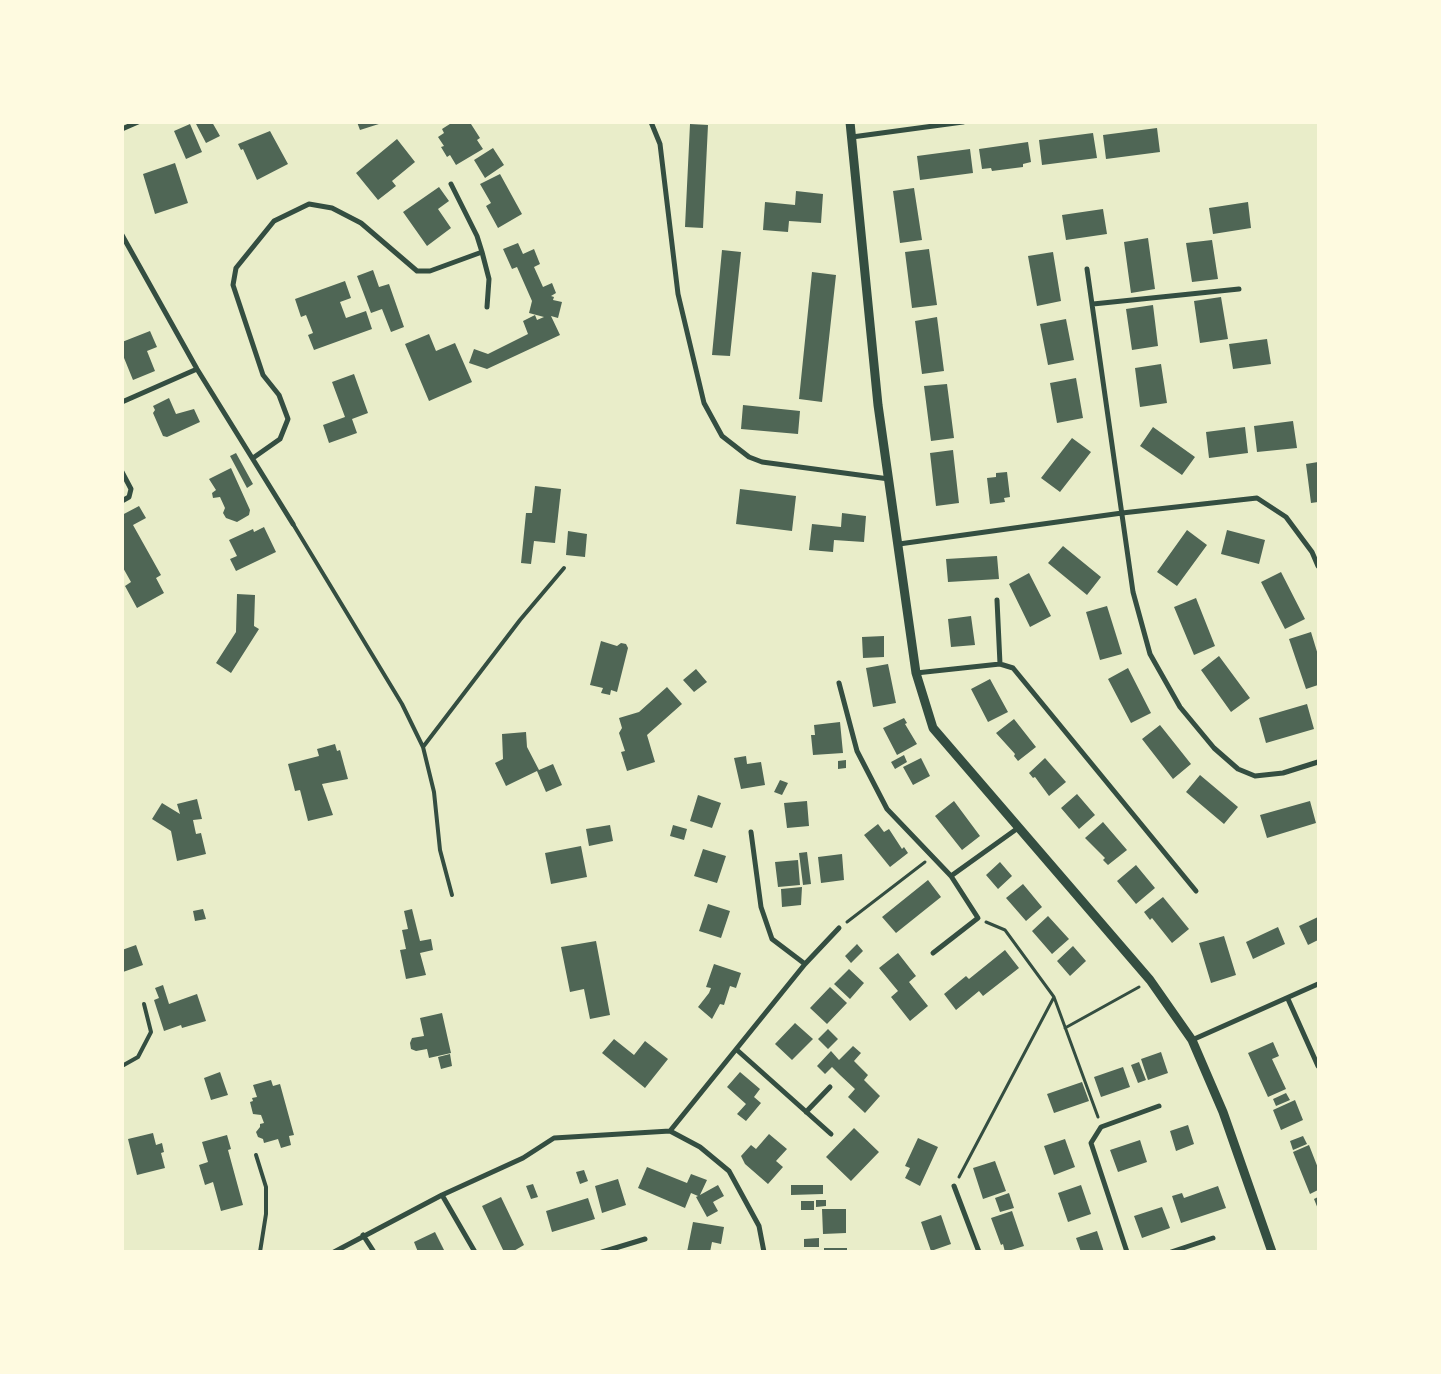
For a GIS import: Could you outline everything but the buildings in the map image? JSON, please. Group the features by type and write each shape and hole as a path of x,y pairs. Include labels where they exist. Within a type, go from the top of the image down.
{"street":[{"path":"122,129 138,122"},
{"path":"651,122 660,144 678,294 704,403 722,436 749,457 762,462 890,480"},
{"path":"850,122 878,405 916,673 933,728 1150,980 1192,1040 1223,1112 1272,1252"},
{"path":"852,137 963,122"},
{"path":"451,184 478,236 489,279 487,308"},
{"path":"253,458 280,438 288,419 278,394 263,375 232,285 236,268 274,221 309,204 332,208 362,224 417,271 430,271 482,252"},
{"path":"122,235 198,369 293,524"},
{"path":"1087,269 1133,592 1150,654 1186,714 1214,748 1238,769 1255,776 1283,772 1318,762"},
{"path":"1093,304 1239,289"},
{"path":"122,402 198,369"},
{"path":"122,472 131,489 129,497 122,501"},
{"path":"899,544 1122,513 1257,498 1286,517 1312,552 1318,566"},
{"path":"997,600 1000,664"},
{"path":"916,673 1000,664 1012,668 1196,891"},
{"path":"839,683 857,751 887,808 952,876 978,918 933,953"},
{"path":"952,876 1018,828"},
{"path":"751,832 761,907 772,939 805,964"},
{"path":"670,1131 805,964 839,928"},
{"path":"1192,1040 1288,1000 1318,984"},
{"path":"1288,1000 1318,1066"},
{"path":"737,1050 832,1134"},
{"path":"806,1112 830,1086"},
{"path":"1127,1252 1090,1143 1102,1127 1159,1106"},
{"path":"334,1252 442,1195 523,1158 554,1138 670,1131 700,1147 729,1171 759,1226 764,1252"},
{"path":"954,1186 979,1252"},
{"path":"442,1195 475,1252"},
{"path":"364,1235 374,1252"},
{"path":"1170,1252 1213,1238"},
{"path":"602,1252 645,1239"}],"lane":[{"path":"293,524 402,704 423,747 434,792 440,850 452,895"},
{"path":"423,747 520,620 564,568"},
{"path":"122,1066 138,1057 151,1032 144,1004"},
{"path":"256,1155 266,1187 266,1214 260,1252"}],"path":[{"path":"839,928 932,857"},
{"path":"978,918 1005,930 1054,997 1102,1127"},
{"path":"1065,1028 1150,980"},
{"path":"954,1186 1054,997"}]}
